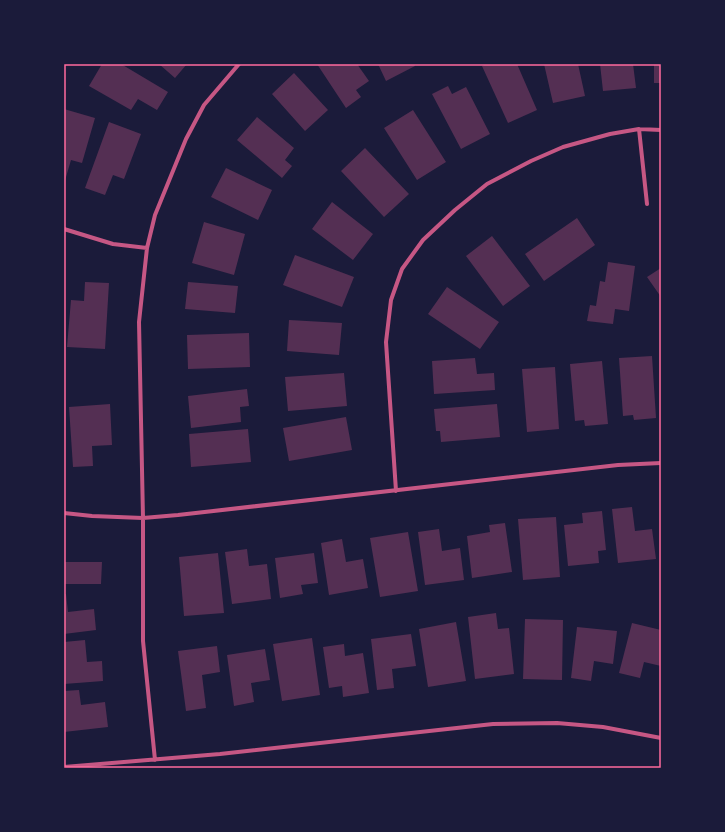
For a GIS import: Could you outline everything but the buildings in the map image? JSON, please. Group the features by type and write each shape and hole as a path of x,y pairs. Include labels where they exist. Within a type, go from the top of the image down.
{"street":[{"path":"155,760 143,641 143,518 139,322 147,248 155,214 186,139 204,105 239,64"},
{"path":"396,491 386,342 391,300 402,269 423,240 455,210 487,184 531,161 563,147 610,134 639,130 661,130"},
{"path":"639,130 647,204"},
{"path":"64,229 113,244 147,248"},
{"path":"64,512 92,516 143,518 396,491 618,465 661,463"},
{"path":"64,767 228,753 493,724 565,723 603,727 661,738"}]}
